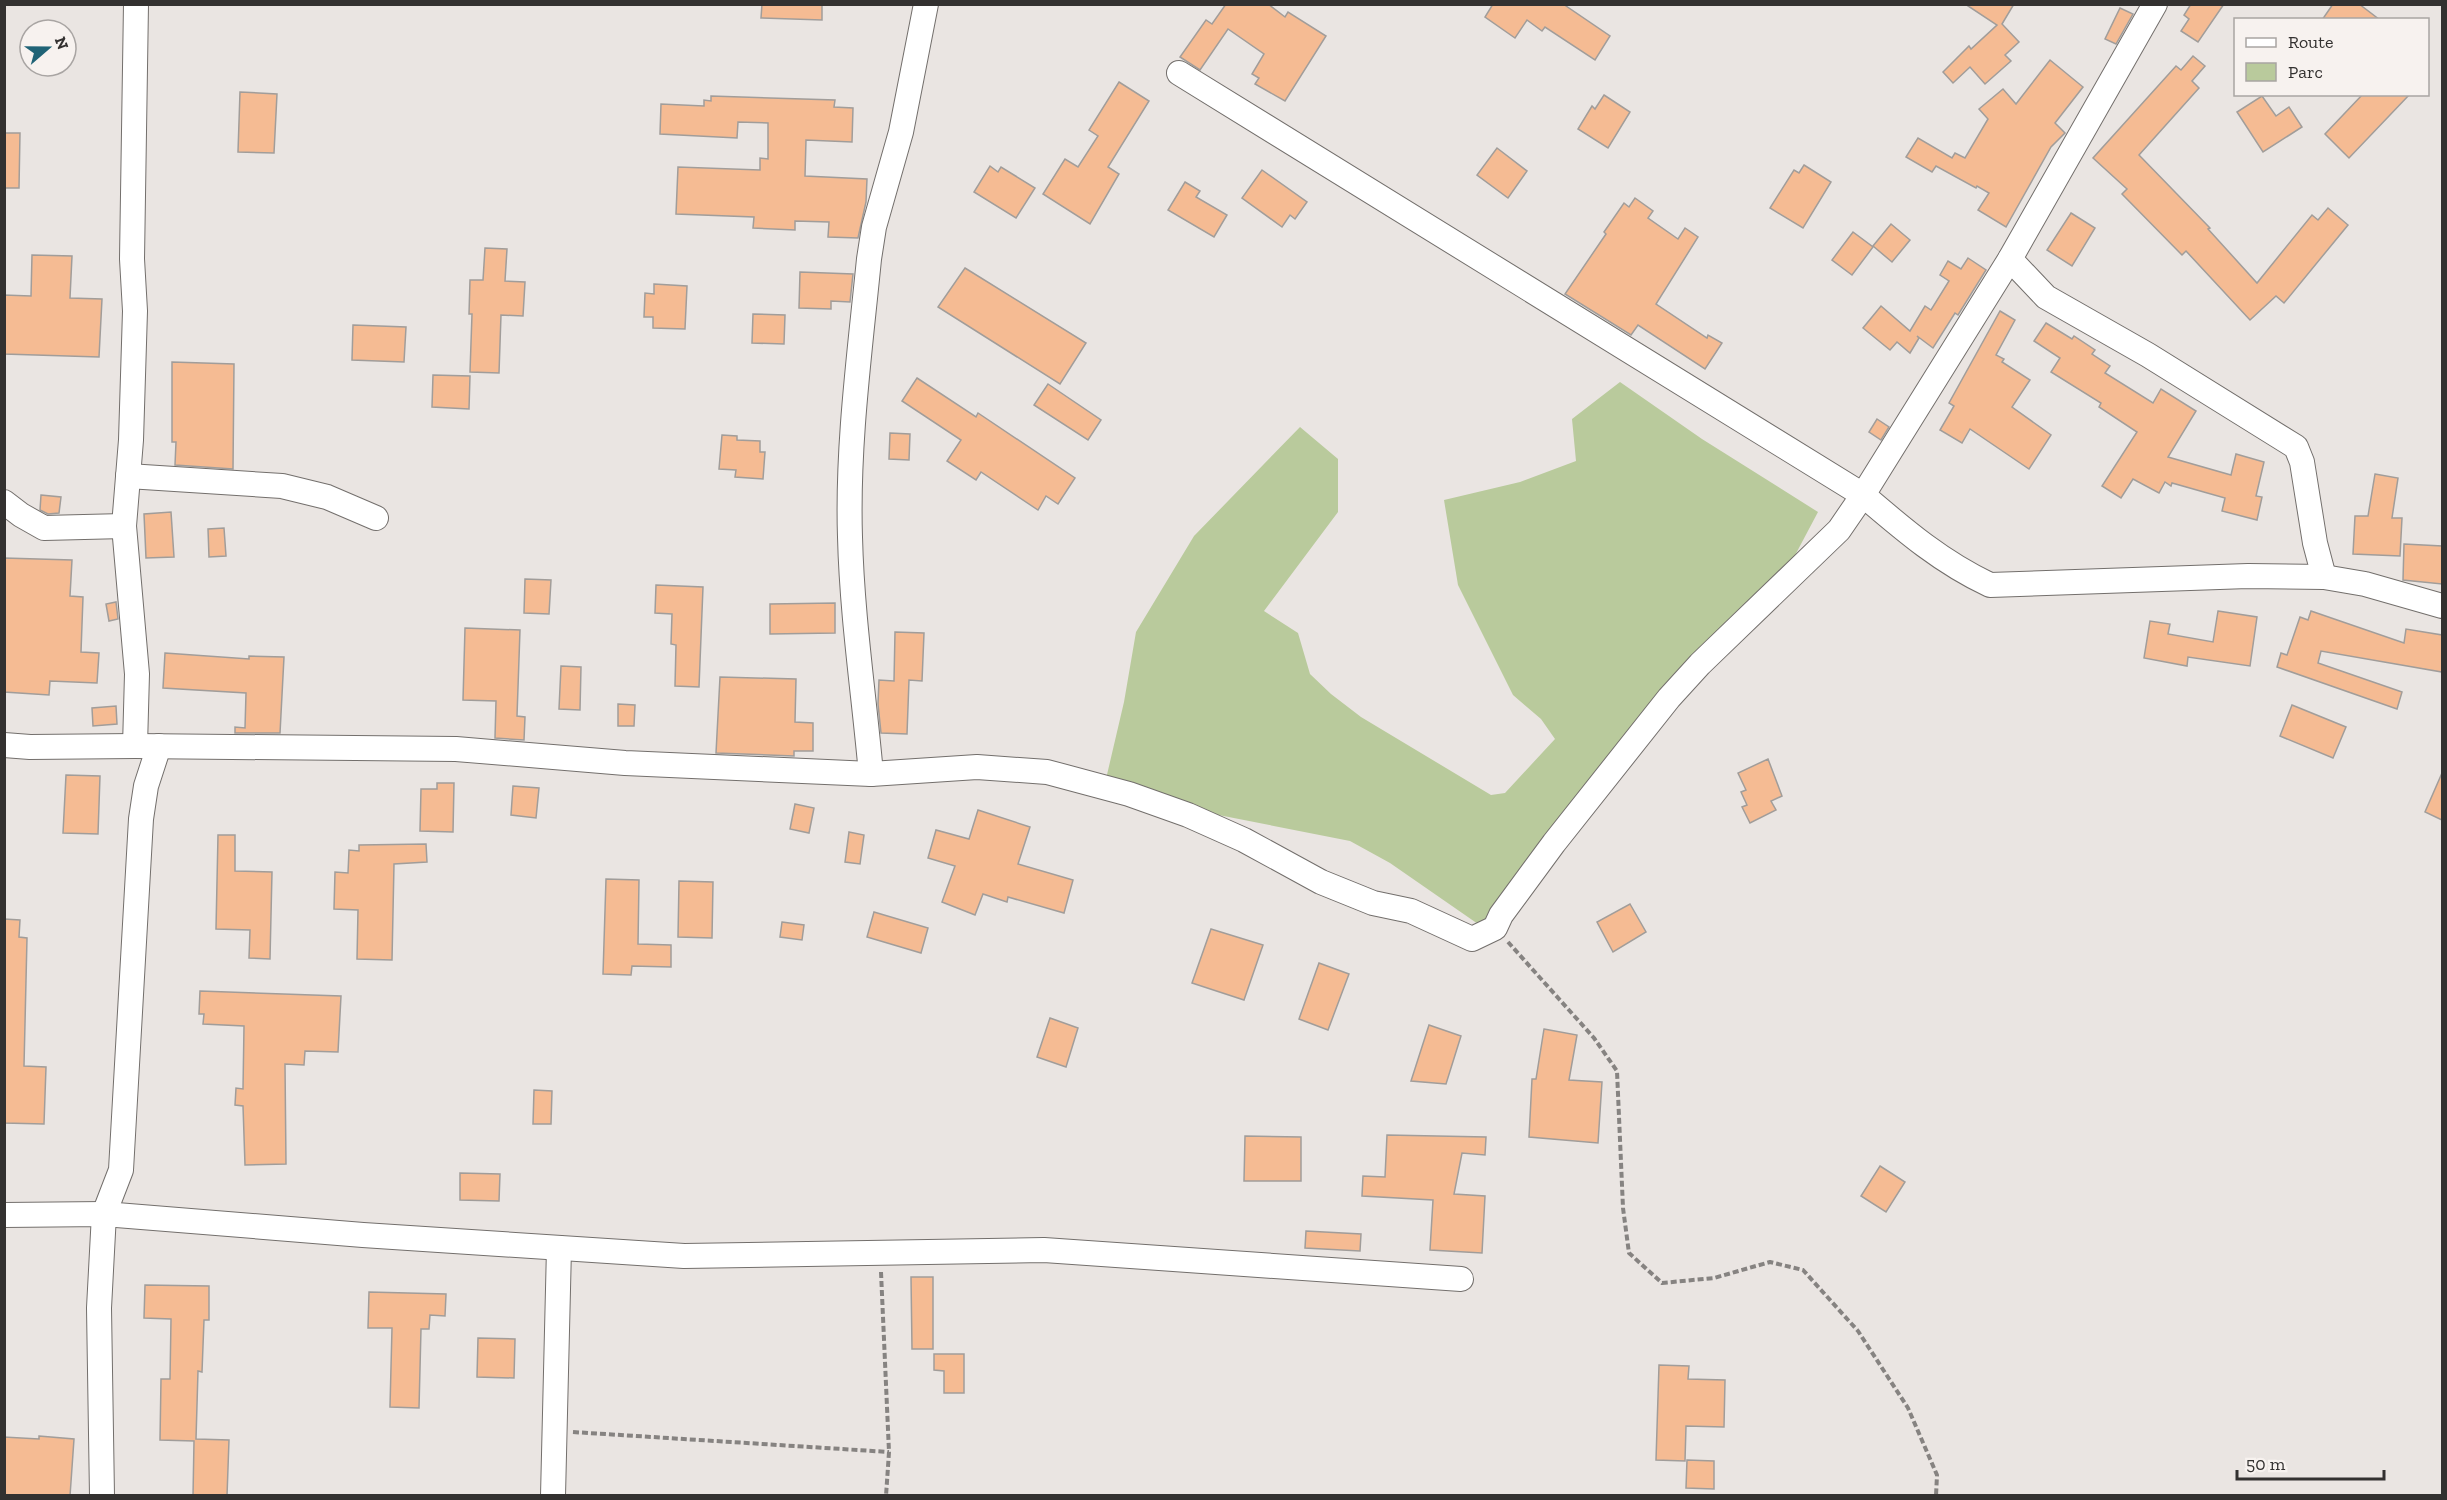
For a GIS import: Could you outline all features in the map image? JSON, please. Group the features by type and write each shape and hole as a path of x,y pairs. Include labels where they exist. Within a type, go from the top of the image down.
{"street":[{"path":"102,1496 99,1308 104,1214 121,1170 147,746 137,674 124,526 135,311 132,259 136,4"},
{"path":"871,774 852,599 849,537 850,466 874,227 901,132 926,4"},
{"path":"4,745 456,749 625,763 871,774 977,767 1047,772 1129,794 1188,814 1245,840 1321,882 1372,903 1411,911 1472,939 1495,928 1501,915 1554,843 1669,698 1700,664 1839,530 2010,259 2155,4"},
{"path":"1179,74 1863,495 1927,549 1963,572 1990,585 2248,576 2324,577 2365,584 2442,606"},
{"path":"2010,259 2046,297 2148,355 2296,447 2302,462 2315,543 2324,577"},
{"path":"128,476 282,486 327,497 376,518"},
{"path":"4,502 44,528 124,526"},
{"path":"4,1215 104,1214 684,1256 1044,1250 1461,1279"},
{"path":"553,1496 560,1248"}],"path":[{"path":"1495,928 1594,1038 1617,1071 1623,1208 1629,1253 1662,1283 1714,1278 1770,1262 1803,1270 1858,1331 1908,1408 1937,1476 1936,1496"},
{"path":"880,1253 889,1452 886,1496"},
{"path":"554,1430 889,1452"}],"green space":[{"path":"1620,382 1702,439 1818,512 1792,561 1494,913 1478,924 1390,863 1350,841 1188,809 1106,779 1124,702 1136,632 1194,536 1300,427 1338,459 1338,512 1264,611 1298,633 1310,674 1361,717 1491,795 1505,793 1555,739 1541,719 1513,695 1458,585 1444,500 1520,482 1576,461 1572,419"}],"building":[{"path":"762,4 822,4 822,20 761,18"},
{"path":"1226,4 1268,4 1285,17 1288,12 1326,36 1285,101 1255,84 1259,78 1252,74 1264,54 1228,29 1200,70 1180,57 1206,20 1212,24"},
{"path":"1493,4 1563,4 1610,36 1595,60 1545,27 1542,31 1527,20 1515,38 1485,17"},
{"path":"1965,4 2014,4 2002,24 2019,42 2005,55 2011,61 1985,84 1970,67 1953,83 1943,72 1969,46 1971,49 1997,25"},
{"path":"2191,4 2224,4 2198,42 2181,31 2189,19 2184,15"},
{"path":"2333,4 2359,4 2377,18 2323,18"},
{"path":"2120,8 2133,14 2116,44 2105,39"},
{"path":"2193,56 2205,66 2192,81 2199,88 2139,155 2210,228 2208,229 2257,283 2312,215 2318,220 2328,208 2348,225 2284,303 2276,296 2250,320 2186,251 2182,255 2122,194 2127,189 2093,158 2176,66 2181,70"},
{"path":"2050,60 2083,87 2055,123 2065,133 2051,147 2006,227 1978,210 1989,193 1936,166 1932,172 1906,157 1918,138 1952,158 1955,153 1965,158 1988,119 1979,109 2003,89 2016,104"},
{"path":"1119,82 1149,101 1108,167 1119,174 1090,224 1043,194 1065,159 1078,167 1098,136 1089,130"},
{"path":"240,92 277,94 274,153 238,152"},
{"path":"1604,95 1630,112 1608,148 1578,129 1592,106 1595,109"},
{"path":"711,96 835,100 834,107 853,108 852,142 806,140 805,176 867,179 866,202 858,238 828,237 829,222 795,221 795,230 753,228 754,217 676,214 678,167 760,170 760,158 768,159 768,123 738,122 737,138 660,134 661,104 704,106 704,100 711,101"},
{"path":"2262,96 2276,116 2289,107 2302,127 2263,152 2237,112"},
{"path":"2361,96 2408,96 2349,158 2325,134"},
{"path":"4,133 20,133 19,188 4,188"},
{"path":"1497,148 1527,171 1508,198 1477,175"},
{"path":"1804,165 1831,182 1803,228 1770,208 1794,170 1799,173"},
{"path":"990,166 998,172 1001,167 1035,188 1016,218 974,192"},
{"path":"1262,170 1307,202 1295,219 1290,215 1282,227 1242,198"},
{"path":"1185,182 1200,191 1196,197 1227,215 1214,237 1168,210"},
{"path":"1635,198 1653,211 1648,218 1678,239 1685,228 1698,237 1656,304 1707,338 1708,335 1722,343 1705,369 1638,325 1631,335 1565,294 1624,203 1629,207"},
{"path":"2071,213 2095,228 2072,266 2047,250"},
{"path":"1891,224 1910,240 1892,262 1873,246"},
{"path":"1853,232 1873,247 1852,275 1832,260"},
{"path":"485,248 507,249 505,281 525,282 523,316 501,315 499,373 470,372 472,314 469,314 470,280 483,280"},
{"path":"32,255 72,256 70,298 102,299 99,357 4,354 4,295 31,296"},
{"path":"1968,258 1986,270 1958,315 1955,313 1933,348 1917,336 1919,338 1910,353 1897,342 1890,350 1863,328 1881,306 1910,331 1925,306 1931,310 1949,281 1940,275 1948,261 1961,269"},
{"path":"965,268 1086,343 1060,384 938,307"},
{"path":"800,272 853,274 850,302 831,301 831,309 799,308"},
{"path":"654,284 687,286 685,329 653,328 653,317 644,317 645,293 654,294"},
{"path":"2000,311 2015,320 1996,355 2004,359 2002,362 2030,380 2012,407 2051,435 2029,469 1970,429 1962,443 1940,430 1954,406 1949,403"},
{"path":"753,314 785,315 784,344 752,343"},
{"path":"2046,323 2072,339 2074,336 2095,350 2092,354 2110,366 2105,373 2153,403 2161,389 2196,411 2168,457 2231,475 2236,454 2264,462 2256,496 2262,497 2257,520 2222,511 2225,498 2172,483 2171,486 2165,482 2159,493 2133,479 2121,498 2102,486 2137,432 2099,407 2101,403 2051,372 2060,358 2034,341"},
{"path":"353,325 406,327 404,362 352,360"},
{"path":"172,362 234,364 233,469 175,465 176,442 172,442"},
{"path":"433,375 470,376 469,409 432,407"},
{"path":"917,378 976,417 978,413 1075,478 1058,504 1046,496 1038,510 981,472 976,480 947,461 961,440 902,401"},
{"path":"1048,384 1101,420 1088,440 1034,405"},
{"path":"1877,419 1889,427 1881,440 1869,432"},
{"path":"890,433 910,434 909,460 889,459"},
{"path":"722,435 737,436 737,440 760,441 760,452 765,452 763,479 735,477 736,470 719,469"},
{"path":"2375,474 2398,478 2392,518 2402,518 2400,556 2353,554 2355,516 2368,516"},
{"path":"41,495 61,497 59,513 48,514 40,510"},
{"path":"171,512 174,557 146,558 144,514"},
{"path":"224,528 226,556 209,557 208,529"},
{"path":"2404,544 2442,546 2442,584 2403,580"},
{"path":"4,558 72,560 70,596 83,597 81,652 99,653 97,683 50,681 49,695 4,692"},
{"path":"525,579 551,580 549,614 524,613"},
{"path":"656,585 703,587 699,687 675,686 676,645 671,644 672,614 655,613"},
{"path":"116,602 118,619 109,621 106,604"},
{"path":"835,603 835,633 770,634 770,604"},
{"path":"2218,611 2257,617 2250,666 2188,657 2187,666 2144,658 2150,621 2170,624 2168,634 2213,642"},
{"path":"2311,611 2404,643 2406,629 2442,635 2442,672 2321,651 2318,663 2402,692 2397,709 2277,667 2281,653 2287,655 2300,617 2308,620"},
{"path":"465,628 520,630 517,716 525,717 524,740 495,738 496,701 463,700"},
{"path":"895,632 924,633 922,681 909,680 907,734 881,733 878,704 879,680 894,681"},
{"path":"165,653 249,659 249,656 284,657 280,733 235,733 235,727 245,728 246,693 163,688"},
{"path":"561,666 581,667 580,710 559,709"},
{"path":"720,677 796,679 795,722 813,723 813,751 794,751 794,756 716,753"},
{"path":"618,704 635,705 634,726 618,726"},
{"path":"2292,705 2346,727 2333,758 2280,736"},
{"path":"116,706 117,724 93,726 92,708"},
{"path":"1768,759 1782,796 1771,801 1776,810 1750,823 1742,807 1747,805 1741,792 1746,790 1738,773"},
{"path":"2442,773 2442,820 2425,812"},
{"path":"66,775 100,776 98,834 63,833"},
{"path":"437,783 454,783 453,832 420,831 421,789 437,789"},
{"path":"513,786 539,788 536,818 511,815"},
{"path":"795,804 814,808 809,833 790,829"},
{"path":"978,810 1030,827 1018,864 1073,880 1064,913 1008,897 1007,902 983,894 975,915 942,902 955,866 928,858 936,830 969,839"},
{"path":"849,832 864,835 860,864 845,862"},
{"path":"218,835 235,835 235,871 272,872 270,959 249,958 250,930 216,929"},
{"path":"426,844 427,862 394,864 392,960 357,959 358,910 334,909 335,872 348,873 349,850 359,851 359,845"},
{"path":"606,879 639,880 638,944 671,945 671,967 632,966 631,975 603,974"},
{"path":"679,881 713,882 712,938 678,937"},
{"path":"1630,904 1646,932 1613,952 1597,922"},
{"path":"874,912 928,928 921,953 867,937"},
{"path":"4,919 20,920 19,937 27,938 24,1066 46,1067 44,1124 4,1123"},
{"path":"782,922 804,925 802,940 780,937"},
{"path":"1211,929 1263,945 1244,1000 1192,983"},
{"path":"1319,963 1349,974 1328,1030 1299,1019"},
{"path":"200,991 341,996 338,1052 305,1051 304,1065 285,1064 286,1164 245,1165 243,1106 235,1105 236,1088 243,1089 244,1026 203,1024 204,1014 199,1014"},
{"path":"1050,1018 1078,1028 1066,1067 1037,1057"},
{"path":"1429,1025 1461,1036 1446,1084 1411,1081"},
{"path":"1544,1029 1577,1035 1569,1080 1602,1082 1598,1143 1529,1137 1532,1079 1536,1079"},
{"path":"534,1090 552,1091 551,1124 533,1124"},
{"path":"1387,1135 1486,1137 1485,1155 1462,1153 1454,1194 1485,1196 1482,1253 1430,1250 1433,1200 1362,1196 1363,1176 1385,1177"},
{"path":"1245,1136 1301,1137 1301,1181 1244,1181"},
{"path":"1880,1166 1905,1182 1886,1212 1861,1196"},
{"path":"460,1173 500,1174 499,1201 460,1200"},
{"path":"1306,1231 1361,1234 1360,1251 1305,1248"},
{"path":"911,1277 933,1277 933,1349 912,1349"},
{"path":"145,1285 209,1286 209,1320 204,1320 202,1372 198,1371 196,1439 229,1440 227,1496 193,1496 194,1441 160,1440 161,1379 170,1379 171,1319 144,1318"},
{"path":"369,1292 446,1294 445,1316 430,1315 429,1329 421,1329 419,1408 390,1407 392,1328 368,1328"},
{"path":"478,1338 515,1339 514,1378 477,1377"},
{"path":"934,1354 964,1354 964,1393 944,1393 944,1371 934,1370"},
{"path":"1659,1365 1689,1366 1688,1379 1725,1380 1724,1427 1686,1426 1685,1461 1656,1460"},
{"path":"39,1436 74,1439 70,1496 4,1496 4,1437 39,1439"},
{"path":"1687,1460 1714,1461 1714,1489 1686,1488"}]}
